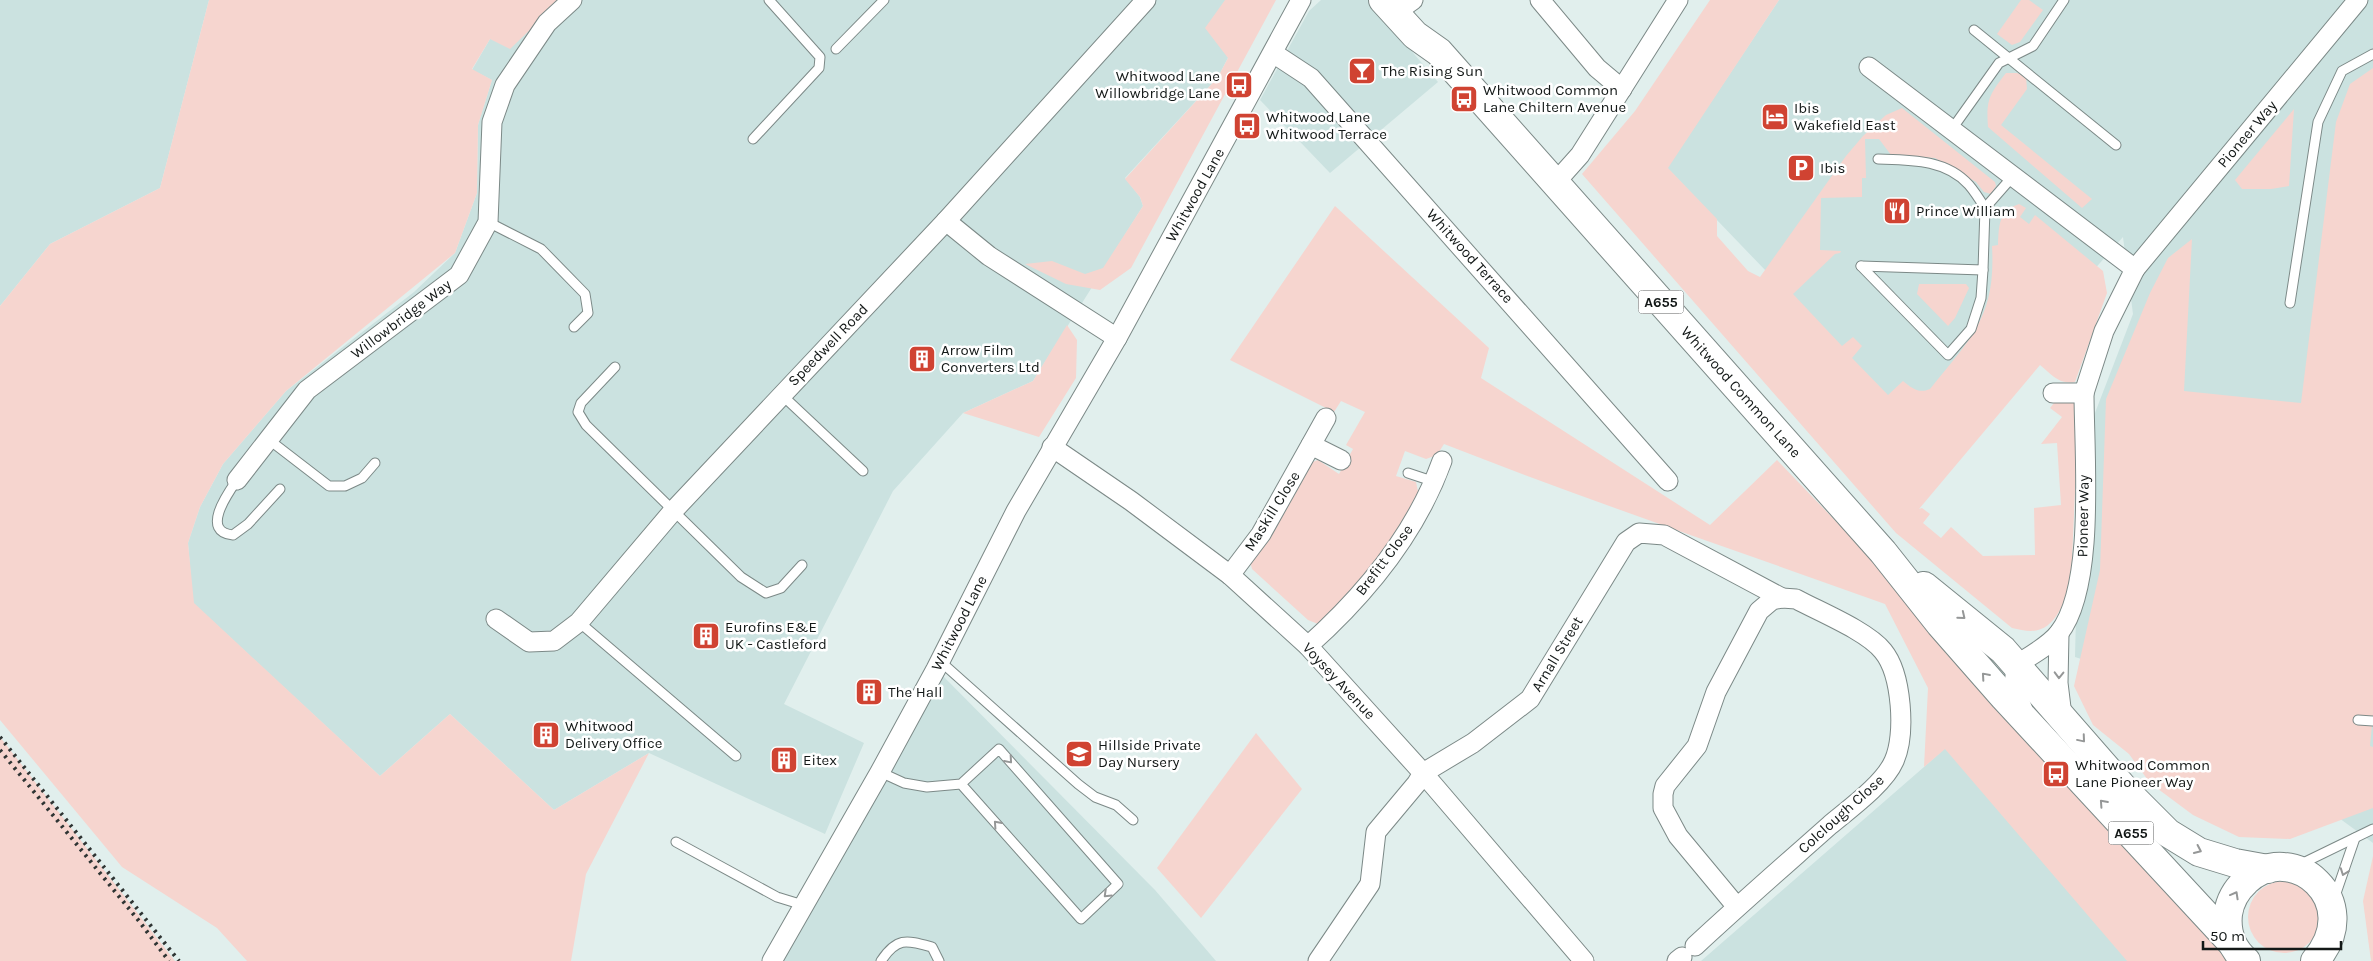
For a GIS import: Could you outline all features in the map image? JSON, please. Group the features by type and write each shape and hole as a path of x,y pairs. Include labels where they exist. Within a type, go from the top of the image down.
{"main road":[{"name":"Whitwood Common Lane","path":"1401,1 1415,35 1439,52 1883,552 1946,631 2004,697 2028,720 2238,951"},
{"name":"Whitwood Common Lane","path":"1883,552 2019,655 2062,716 2127,792 2168,833 2199,852 2234,863 2280,869"},
{"name":"A655","path":"2238,951 2227,924 2229,905 2237,889 2251,876 2280,869 2305,874 2317,882 2331,905 2332,933 2340,961"},
{"path":"2315,961 2325,949 2332,933"}],"street":[{"name":"Willowbridge Way","path":"237,480 307,390 459,275 488,222 492,122 505,85 547,24 572,0"},
{"name":"Speedwell Road","path":"496,618 529,642 554,640 579,622 673,511 781,394 946,221 1146,0"},
{"name":"Whitwood Lane","path":"772,961 880,772 940,662 1016,511 1117,338 1301,0"},
{"path":"1540,0 1597,68 1622,89"},
{"path":"1555,183 1580,155 1678,0"},
{"name":"Pioneer Way","path":"2062,716 2058,683 2059,633 2074,606 2082,571 2085,535 2084,393 2104,331 2135,269 2358,0"},
{"name":"Whitwood Terrace","path":"1273,53 1311,78 1660,477"},
{"path":"1869,67 2014,175 2135,269"},
{"path":"946,221 989,256 1117,338"},
{"path":"2053,393 2084,393"},
{"name":"Maskill Close","path":"1230,575 1261,534 1326,418"},
{"path":"1311,445 1341,460"},
{"name":"Voysey Avenue","path":"1052,447 1131,501 1230,575 1308,646 1423,773 1584,961"},
{"name":"Brefitt Close","path":"1308,646 1341,616 1382,567 1414,522 1435,482 1442,461"},
{"name":"Arnall Street","path":"1423,773 1473,743 1530,699 1626,542 1639,533 1664,535 1782,598"},
{"path":"1737,907 1678,836 1663,808 1663,794 1665,786 1697,746 1716,692 1759,611 1772,600 1782,598"},
{"name":"Colclough Close","path":"1684,955 1867,793 1894,762 1898,747 1900,713 1898,692 1892,668 1884,652 1872,640 1796,599 1782,598"},
{"name":"Pioneer Way","path":"2019,655 2059,633"},
{"path":"2019,655 2014,687 2028,720"},
{"path":"1318,961 1370,884 1376,832 1418,783 1423,773"}],"lane":[{"path":"753,138 819,68 821,62 820,57 769,0"},
{"path":"836,49 884,0"},
{"path":"1952,129 1999,63 2033,46 2064,0"},
{"path":"1974,30 2010,57 2116,145"},
{"path":"2290,302 2318,122 2342,71 2373,54"},
{"path":"1878,159 1920,160 1949,169 1969,184 1985,208 1983,270 1981,298 1971,329 1948,355 1861,266 1983,270"},
{"path":"1985,208 2014,175"},
{"path":"488,222 541,249 585,294 588,312 574,327"},
{"path":"615,367 581,402 578,412 586,425 741,577 766,593 781,588 802,565"},
{"path":"781,394 864,471"},
{"path":"268,440 329,486 345,486 362,478 376,463"},
{"path":"1408,473 1435,482"},
{"path":"237,480 219,509 219,524 222,531 227,534 233,535 248,524 280,489"},
{"path":"579,622 736,756"},
{"path":"940,662 1078,784 1095,797 1116,805 1133,820"},
{"path":"2358,720 2373,721"},
{"path":"880,772 904,783 927,787 961,784 999,749 1118,884 1081,919 961,784"},
{"path":"2280,869 2356,838 2373,829"},
{"path":"2331,905 2356,838"},
{"path":"676,842 777,897 803,906"},
{"path":"881,961 890,947 909,941 932,947 939,961"}],"shaded area":[{"path":"0,0 209,0 160,188 50,244 0,306"},
{"path":"209,0 561,0 510,49 490,39 472,69 492,80 478,125 477,193 455,253 286,391 223,464 200,507 188,543 194,603 380,776 450,714 554,810 649,753 586,874 571,961 247,961 217,928 122,867 0,720 0,306 50,244 160,188"},
{"path":"561,0 1258,0 1218,77 1125,178 1140,197 1143,206 1033,381 963,413 893,491 784,704 864,743 825,834 649,753 554,810 450,714 380,776 193,603 188,543 200,507 223,464 286,391 414,292 455,253 477,193 478,125 492,80 472,70 490,39"},
{"path":"1225,0 1276,0 1131,268 1100,290 1066,284 1025,264 1052,261 1085,274 1103,268 1143,206 1140,197 1125,179 1218,77 1228,58 1205,28"},
{"path":"1321,0 1368,0 1438,82 1330,173 1260,100 1309,11"},
{"path":"1710,0 1779,0 1668,168 1717,219 1717,236 1748,271 1760,277 1846,156 1863,136 1886,115 1902,108 1995,182 1996,186 1991,194 1984,192 1976,182 1935,158 1891,155 1879,139 1865,139 1866,178 1862,178 1862,197 1821,198 1820,250 1841,251 1835,254 1793,294 1842,346 1853,337 1862,346 1852,358 1888,395 1903,381 1919,391 1930,389 1969,339 1985,308 1990,291 1992,246 1998,245 2001,220 2003,215 2012,207 2019,204 2026,208 2020,217 2029,224 2035,215 2103,271 2107,293 2075,382 2064,382 2040,365 1919,509 1922,508 1930,514 1923,523 1941,538 1951,527 1983,556 2035,555 2034,508 2061,505 2057,443 2041,444 2062,417 2050,408 2054,403 2079,402 2071,582 2058,613 2047,626 2040,630 2031,631 2012,628 1896,533 1582,174 1635,111"},
{"path":"1779,0 2373,0 2373,843 2259,759 2247,713 2075,657 2080,452 2133,314 2123,237 1936,448 1667,168"},
{"path":"2021,0 2029,0 2043,10 2020,42 2012,45 1997,34"},
{"path":"2373,68 2373,714 2370,746 2373,747 2373,808 2290,839 2239,837 2193,815 2150,783 2129,754 2093,725 2074,686 2100,570 2106,399 2150,293 2168,258 2192,239 2184,391 2301,403 2336,122 2350,84"},
{"path":"2006,73 2017,73 2026,77 2027,89 2001,125 2092,199 2082,208 1988,127 1988,104 1990,98"},
{"path":"2294,109 2289,186 2271,189 2242,189 2235,180"},
{"path":"1335,206 1489,348 1481,378 1710,525 1777,460 1902,590 2231,961 2127,961 1945,749 1924,767 1928,688 1885,604 1608,506 1444,444 1437,455 1426,459 1405,451 1396,476 1416,482 1420,501 1375,570 1347,602 1333,615 1318,624 1308,620 1252,569 1250,561 1304,465 1318,460 1339,474 1353,449 1346,445 1365,412 1341,401 1334,412 1230,360"},
{"path":"1919,284 1966,284 1969,288 1955,318 1948,326 1917,294"},
{"path":"1067,325 1077,340 1076,378 1039,437 963,413 1033,381"},
{"path":"936,669 1155,890 1216,961 772,961"},
{"path":"1995,704 2231,961 1701,961 1924,767"},
{"path":"1256,733 1302,789 1201,918 1157,868"},
{"path":"0,737 175,961 0,961"},
{"path":"2373,856 2373,961 2371,961 2363,901"},
{"path":"2284,881 2304,887 2314,897 2320,917 2314,937 2304,947 2284,953 2264,947 2254,937 2248,917 2254,897 2264,887"}],"railway":[{"path":"0,737 179,961"},
{"path":"0,750 139,921 169,961"}],"place":[{"name":"The Rising Sun","path":"1362,71"},
{"name":"Whitwood Lane Willowbridge Lane","path":"1239,85"},
{"name":"Whitwood Common Lane Chiltern Avenue","path":"1464,99"},
{"name":"Ibis Wakefield East","path":"1775,117"},
{"name":"Whitwood Lane Whitwood Terrace","path":"1247,126"},
{"name":"Ibis","path":"1801,168"},
{"name":"Prince William","path":"1897,211"},
{"name":"Arrow Film Converters Ltd","path":"922,359"},
{"name":"Eurofins E&E UK - Castleford","path":"706,636"},
{"name":"The Hall","path":"869,692"},
{"name":"Whitwood Delivery Office","path":"546,735"},
{"name":"Hillside Private Day Nursery","path":"1079,754"},
{"name":"Eitex","path":"784,760"},
{"name":"Whitwood Common Lane Pioneer Way","path":"2056,774"}]}
